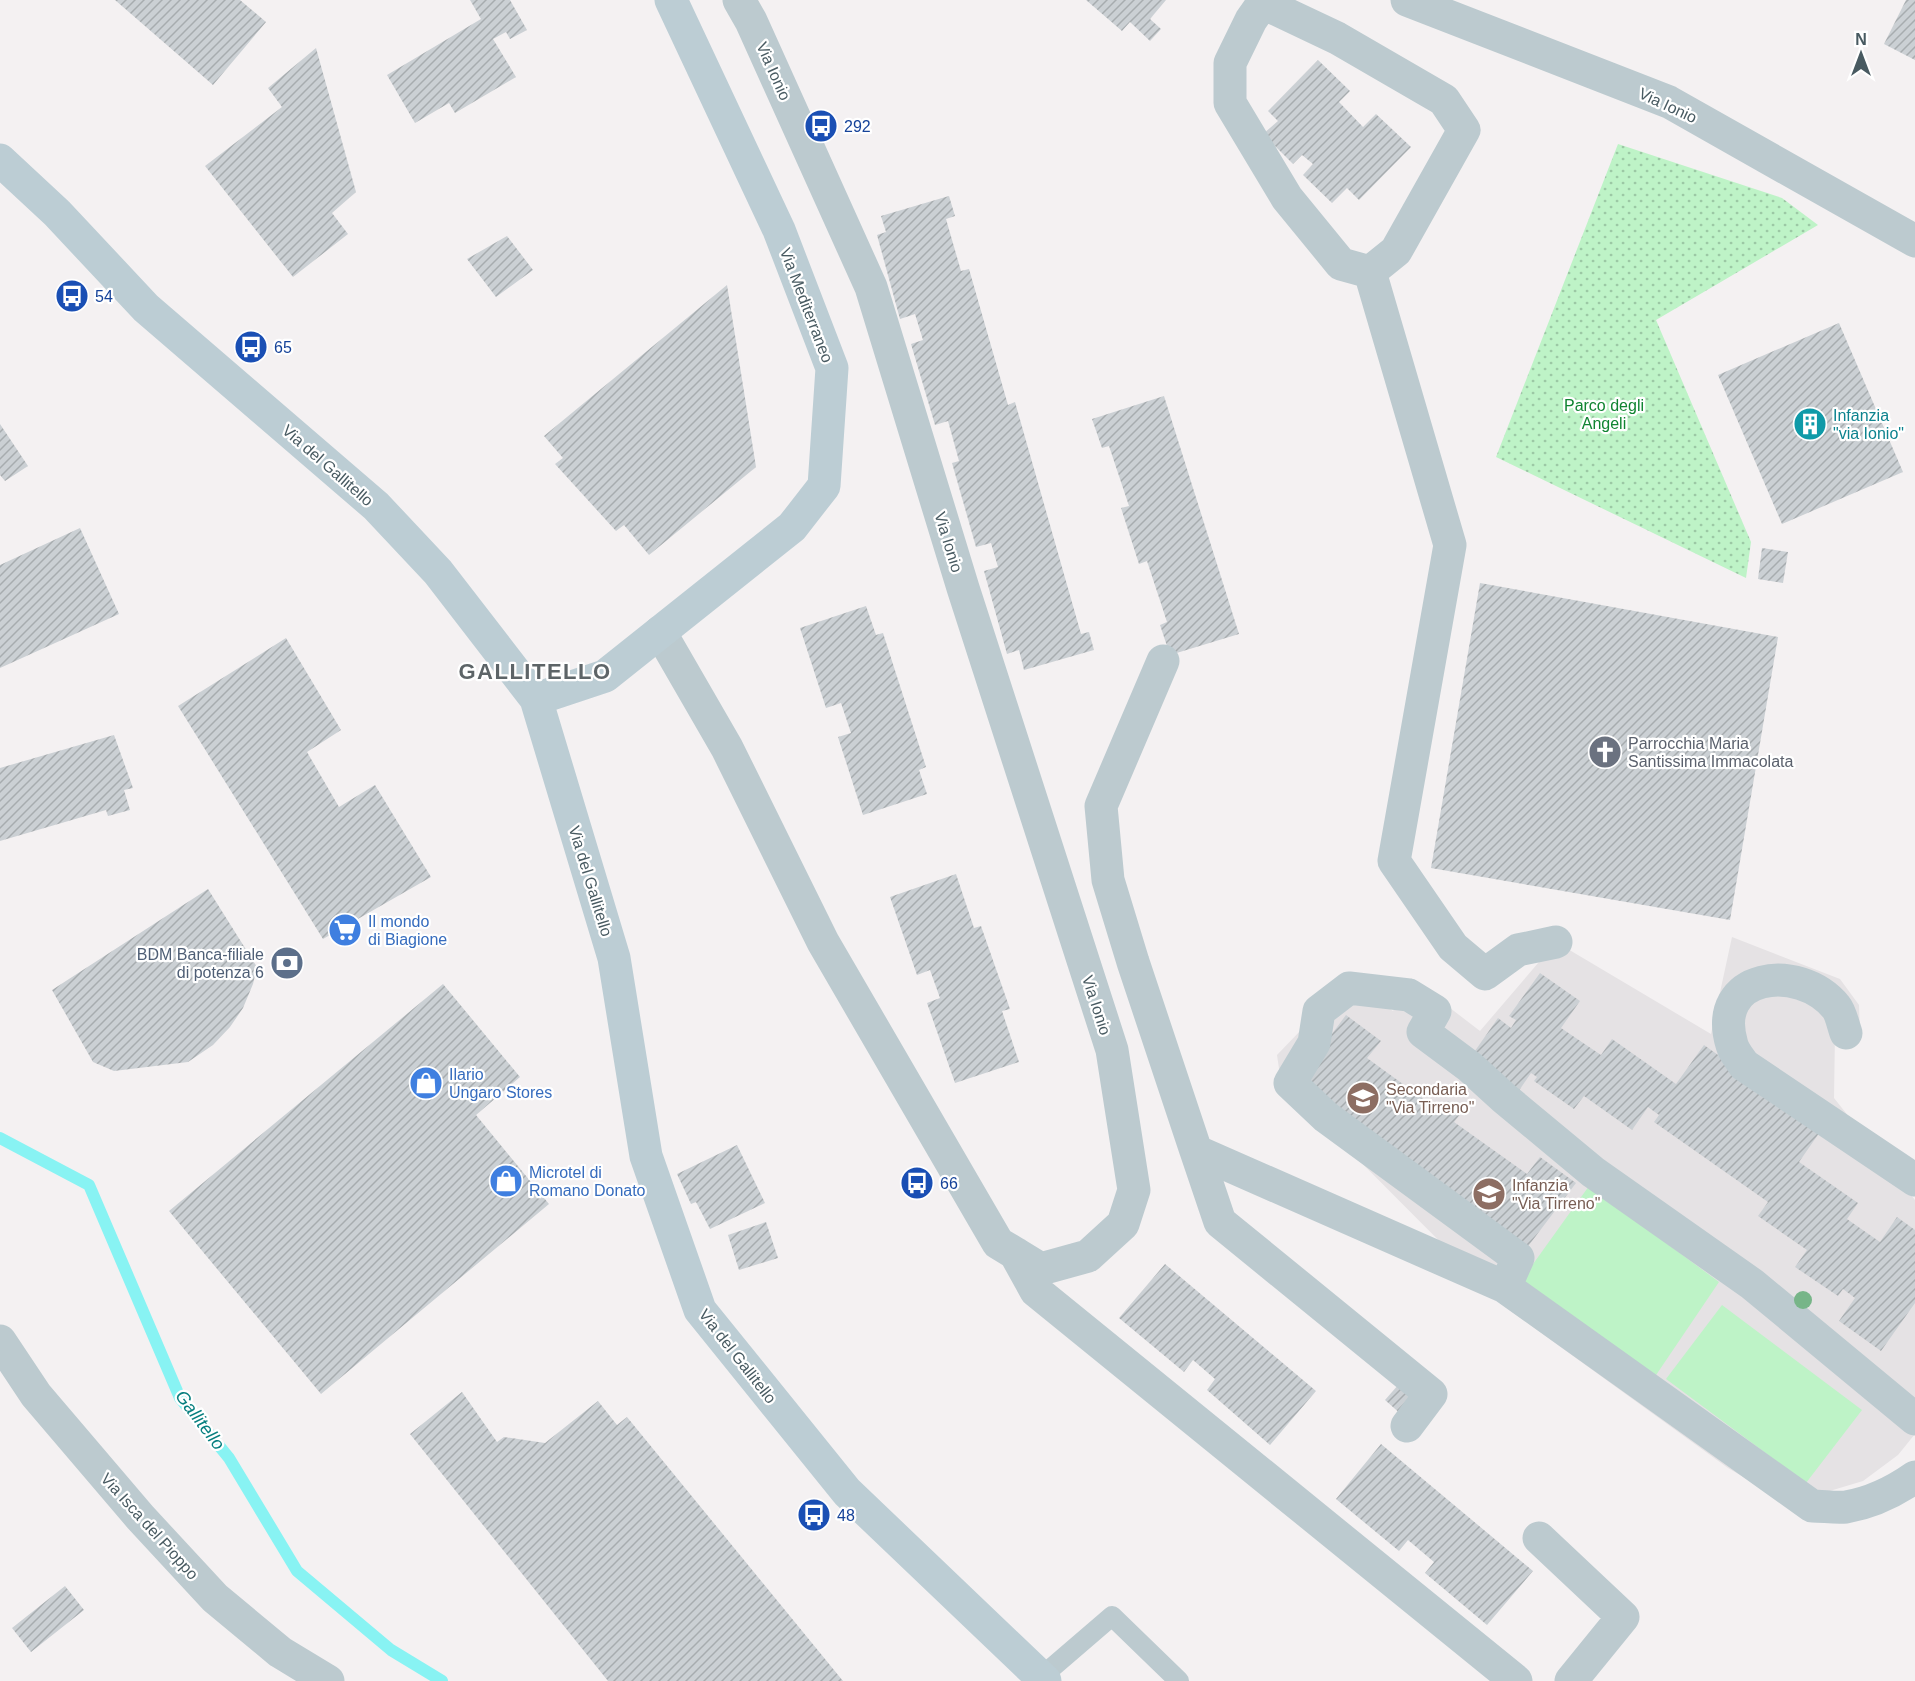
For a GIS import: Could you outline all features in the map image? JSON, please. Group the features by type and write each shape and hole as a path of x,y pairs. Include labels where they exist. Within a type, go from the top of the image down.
{"street":[{"name":"Via Mediterraneo","path":"536,699 605,676 792,527 824,486 832,368 779,230 671,0"},
{"name":"Via Ionio","path":"660,632 727,748 823,942 998,1243 1041,1269 1088,1256 1123,1224 1134,1190 1112,1050 963,588 871,287 756,32 739,0"},
{"name":"Via Ionio","path":"1407,0 1669,102 1915,241"},
{"path":"1264,1 1336,38 1444,100 1464,130 1396,251 1370,272 1341,264 1287,198 1230,103 1230,63 1251,20 1264,1"},
{"name":"Via del Gallitello","path":"0,160 57,213 146,308 376,506 438,572 536,699 614,958 646,1156 700,1310 847,1492 1043,1679"},
{"path":"1370,272 1450,545 1394,861 1453,947 1485,974 1518,950 1556,942"},
{"path":"1163,661 1101,806 1108,880 1136,973 1220,1222 1431,1394 1407,1426"},
{"path":"1846,1033 1837,1008 1815,989 1787,981 1757,982 1740,993 1730,1011 1729,1026 1732,1047 1744,1065 1915,1180"},
{"path":"1505,1287 1518,1258 1326,1117 1290,1083 1314,1043 1319,1011 1349,988 1409,995 1435,1011 1423,1032 1470,1067 1593,1172 1752,1284 1915,1419"},
{"path":"1196,1151 1505,1287 1812,1506 1845,1507 1875,1499 1915,1477"},
{"path":"1015,1253 1036,1291 1516,1681"},
{"name":"Via Isca del Pioppo","path":"0,1341 36,1395 140,1517 215,1599 280,1652 328,1681"},
{"path":"1539,1538 1623,1617 1571,1681"}],"lane":[{"path":"1043,1679 1112,1616 1179,1681"}],"shaded area":[{"path":"1732,937 1840,979 1859,1005 1860,1033 1835,1033 1834,1098 1915,1200 1915,1434 1898,1455 1863,1481 1813,1496 1769,1492 1728,1468 1504,1306 1281,1082 1277,1055 1350,979 1393,1011 1411,978 1480,1031 1556,942 1711,1034"}],"green space":[{"name":"Parco degli Angeli","path":"1618,144 1782,198 1818,225 1656,320 1751,542 1746,578 1496,457"},
{"path":"1589,1186 1719,1282 1652,1381 1518,1285"},
{"path":"1722,1305 1862,1410 1806,1483 1666,1379"}],"building":[{"path":"115,0 240,0 266,22 213,85"},
{"path":"470,0 510,0 527,30 510,39 506,32 493,39 516,77 455,113 449,103 415,123 387,75 481,19"},
{"path":"1086,0 1166,0 1150,19 1161,29 1150,41 1130,22 1122,31"},
{"path":"1906,0 1915,0 1915,60 1884,44"},
{"path":"316,48 356,192 332,213 348,234 293,277 205,166 282,107 268,88"},
{"path":"1318,60 1350,91 1339,102 1363,127 1376,114 1411,147 1359,200 1347,188 1332,203 1303,175 1313,164 1302,155 1293,164 1263,134 1278,121 1268,111"},
{"path":"949,196 955,216 946,219 961,271 969,269 1008,405 1015,402 1081,634 1089,632 1094,650 1024,670 1019,650 1007,654 984,571 998,567 991,543 976,547 952,463 959,461 948,421 935,425 911,344 923,340 915,314 900,319 877,235 886,232 881,216"},
{"path":"507,236 533,270 496,297 467,259"},
{"path":"727,285 756,467 649,555 624,525 616,531 555,464 563,458 544,436"},
{"name":"Infanzia \"via Ionio\"","path":"1839,323 1903,472 1782,524 1718,375"},
{"path":"1164,396 1239,634 1170,655 1160,625 1167,622 1147,561 1139,564 1121,508 1129,506 1109,446 1102,448 1092,419"},
{"path":"0,424 28,466 5,481 0,475"},
{"path":"80,528 119,614 0,668 0,565"},
{"path":"1762,548 1788,552 1783,583 1758,579"},
{"name":"Parrocchia Maria Santissima Immacolata","path":"1480,583 1778,637 1730,920 1431,868"},
{"path":"866,606 876,635 883,633 926,767 919,770 927,794 863,815 838,737 851,733 841,703 826,708 800,628"},
{"path":"286,638 341,730 307,752 339,807 375,785 431,877 323,939 178,706"},
{"path":"114,735 133,788 124,790 130,810 108,816 106,810 0,841 0,768"},
{"path":"956,874 974,928 981,926 1010,1009 1002,1011 1019,1062 955,1083 927,1003 940,998 930,970 917,975 890,897"},
{"path":"208,889 257,967 243,1008 230,1027 213,1045 188,1062 114,1071 93,1062 52,990"},
{"path":"1540,973 1580,1001 1561,1028 1601,1055 1612,1039 1676,1084 1704,1045 1822,1129 1799,1162 1858,1203 1847,1219 1880,1242 1897,1217 1915,1230 1915,1303 1881,1351 1839,1321 1855,1298 1843,1289 1838,1296 1795,1267 1807,1250 1758,1216 1768,1202 1654,1122 1659,1115 1648,1107 1632,1130 1584,1096 1574,1109 1534,1081 1537,1077 1531,1073 1518,1092 1470,1058 1498,1018 1511,1028 1516,1020 1509,1016"},
{"path":"443,984 520,1077 476,1115 549,1204 321,1394 169,1211"},
{"path":"1346,1015 1381,1041 1367,1058 1440,1111 1448,1101 1462,1112 1454,1122 1527,1174 1540,1157 1576,1183 1526,1249 1296,1082"},
{"path":"737,1145 765,1203 710,1229 696,1202 691,1204 677,1174"},
{"path":"766,1222 778,1258 739,1270 728,1235"},
{"path":"1165,1264 1316,1391 1270,1445 1207,1390 1215,1379 1193,1360 1184,1372 1119,1318"},
{"path":"1399,1384 1417,1400 1403,1416 1385,1400"},
{"path":"462,1392 497,1442 504,1437 545,1443 598,1401 617,1425 627,1417 843,1681 608,1681 410,1434"},
{"path":"1381,1444 1533,1571 1487,1625 1425,1573 1434,1562 1408,1540 1399,1551 1336,1499"},
{"path":"65,1586 84,1610 31,1652 12,1628"}],"waterway":[{"name":"Gallitello","path":"0,1138 89,1185 180,1398 229,1458 297,1571 391,1650 442,1681"}],"place":[{"name":"292","path":"821,126"},
{"name":"54","path":"72,296"},
{"name":"65","path":"251,347"},
{"name":"Infanzia \"via Ionio\"","path":"1810,424"},
{"name":"Parrocchia Maria Santissima Immacolata","path":"1605,752"},
{"name":"Il mondo di Biagione","path":"345,930"},
{"name":"BDM Banca-filiale di potenza 6","path":"287,963"},
{"name":"Ilario Ungaro Stores","path":"426,1083"},
{"name":"Secondaria \"Via Tirreno\"","path":"1363,1098"},
{"name":"Microtel di Romano Donato","path":"506,1181"},
{"name":"66","path":"917,1183"},
{"name":"Infanzia \"Via Tirreno\"","path":"1489,1194"},
{"name":"48","path":"814,1515"}],"district":[{"name":"GALLITELLO","path":"535,671"}]}
